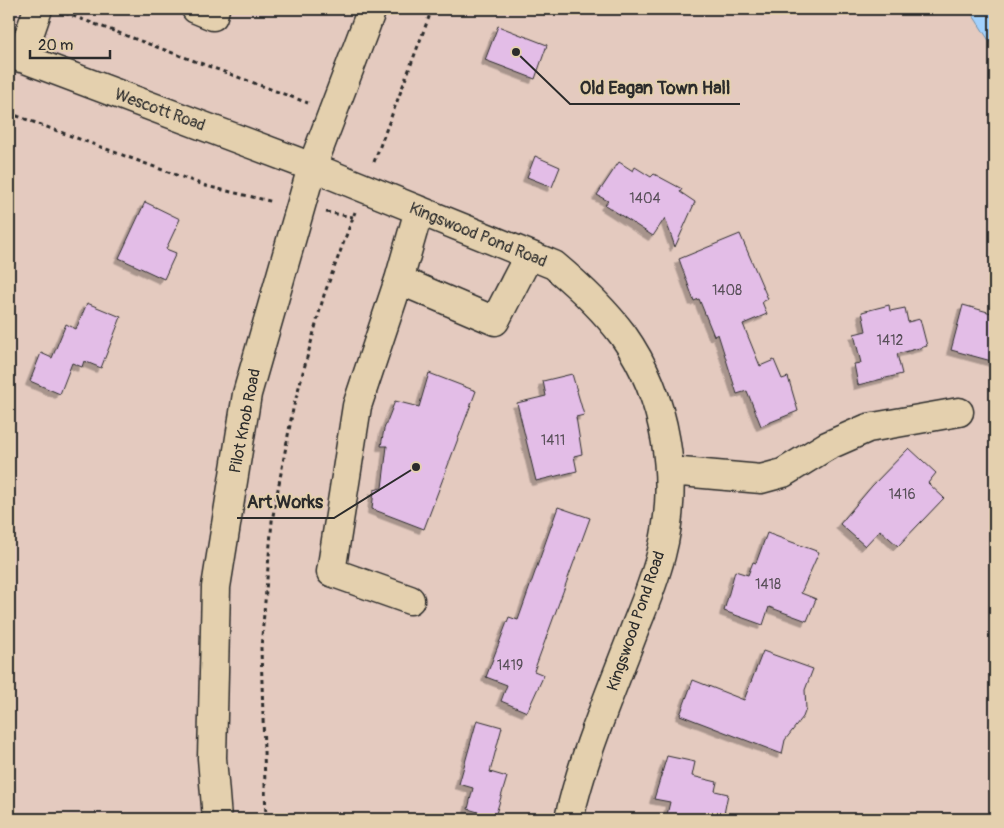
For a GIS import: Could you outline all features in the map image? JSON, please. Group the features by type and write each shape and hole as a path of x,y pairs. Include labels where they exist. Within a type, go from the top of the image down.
{"street":[{"path":"196,9 213,16 215,9"},
{"name":"Pilot Knob Road","path":"217,819 212,758 216,587 247,394 312,167 372,9"},
{"path":"15,56 50,10"},
{"name":"Wescott Road","path":"15,56 312,167"},
{"name":"Kingswood Pond Road","path":"312,167 554,265 579,287 623,335 640,363 651,389 660,416 670,471 667,528 661,556 588,753 569,819"},
{"path":"410,600 331,572 357,406 399,280 419,210"},
{"path":"399,280 495,321 529,255"},
{"path":"670,471 761,479 782,473 827,446 868,428 959,412"}],"path":[{"path":"266,819 260,648 272,521 298,390 324,295 432,9"},
{"path":"50,10 332,112"},
{"path":"9,113 206,186 301,208 353,217"}],"water":[{"path":"969,9 995,9 995,50"}],"building":[{"path":"498,26 547,45 535,79 485,60"},
{"path":"535,156 560,167 552,187 527,177"},
{"path":"619,162 633,171 635,167 651,177 654,174 682,189 680,192 695,202 675,247 665,218 653,236 605,205 608,201 597,195"},
{"path":"145,202 180,219 166,249 176,253 164,279 119,258"},
{"path":"740,234 768,299 762,302 767,314 743,324 760,366 774,360 782,379 788,377 798,411 761,426 747,391 737,394 718,334 714,336 699,299 694,301 679,259"},
{"path":"87,303 121,317 101,368 84,361 82,367 72,363 60,394 30,381 41,353 52,358 66,324 76,329"},
{"path":"889,305 890,311 905,308 908,322 920,319 927,346 897,354 902,374 858,385 854,364 861,363 854,334 866,331 862,312"},
{"path":"963,305 995,314 995,362 951,350"},
{"path":"429,373 476,391 424,529 372,509 374,490 382,488 387,446 381,446 384,429 395,401 419,407"},
{"path":"572,374 584,415 576,417 582,454 574,456 577,471 536,481 517,403 546,396 543,381"},
{"path":"909,448 936,473 928,483 944,498 898,546 880,530 865,546 840,524 872,486"},
{"path":"558,507 590,518 534,671 544,675 527,712 501,701 507,685 486,677 509,617 518,620"},
{"path":"767,533 819,552 801,593 816,599 807,621 769,607 763,625 724,611 735,571 748,575 753,562 756,563"},
{"path":"763,651 813,669 805,690 806,709 803,717 785,740 782,754 680,715 693,680 744,700"},
{"path":"477,720 502,727 490,772 507,777 495,817 468,809 473,788 459,784"},
{"path":"667,756 695,762 692,776 717,782 715,791 728,794 723,819 666,819 670,802 654,799"}],"place":[{"name":"Old Eagan Town Hall","path":"516,52"},
{"name":"Art Works","path":"416,467"}]}
